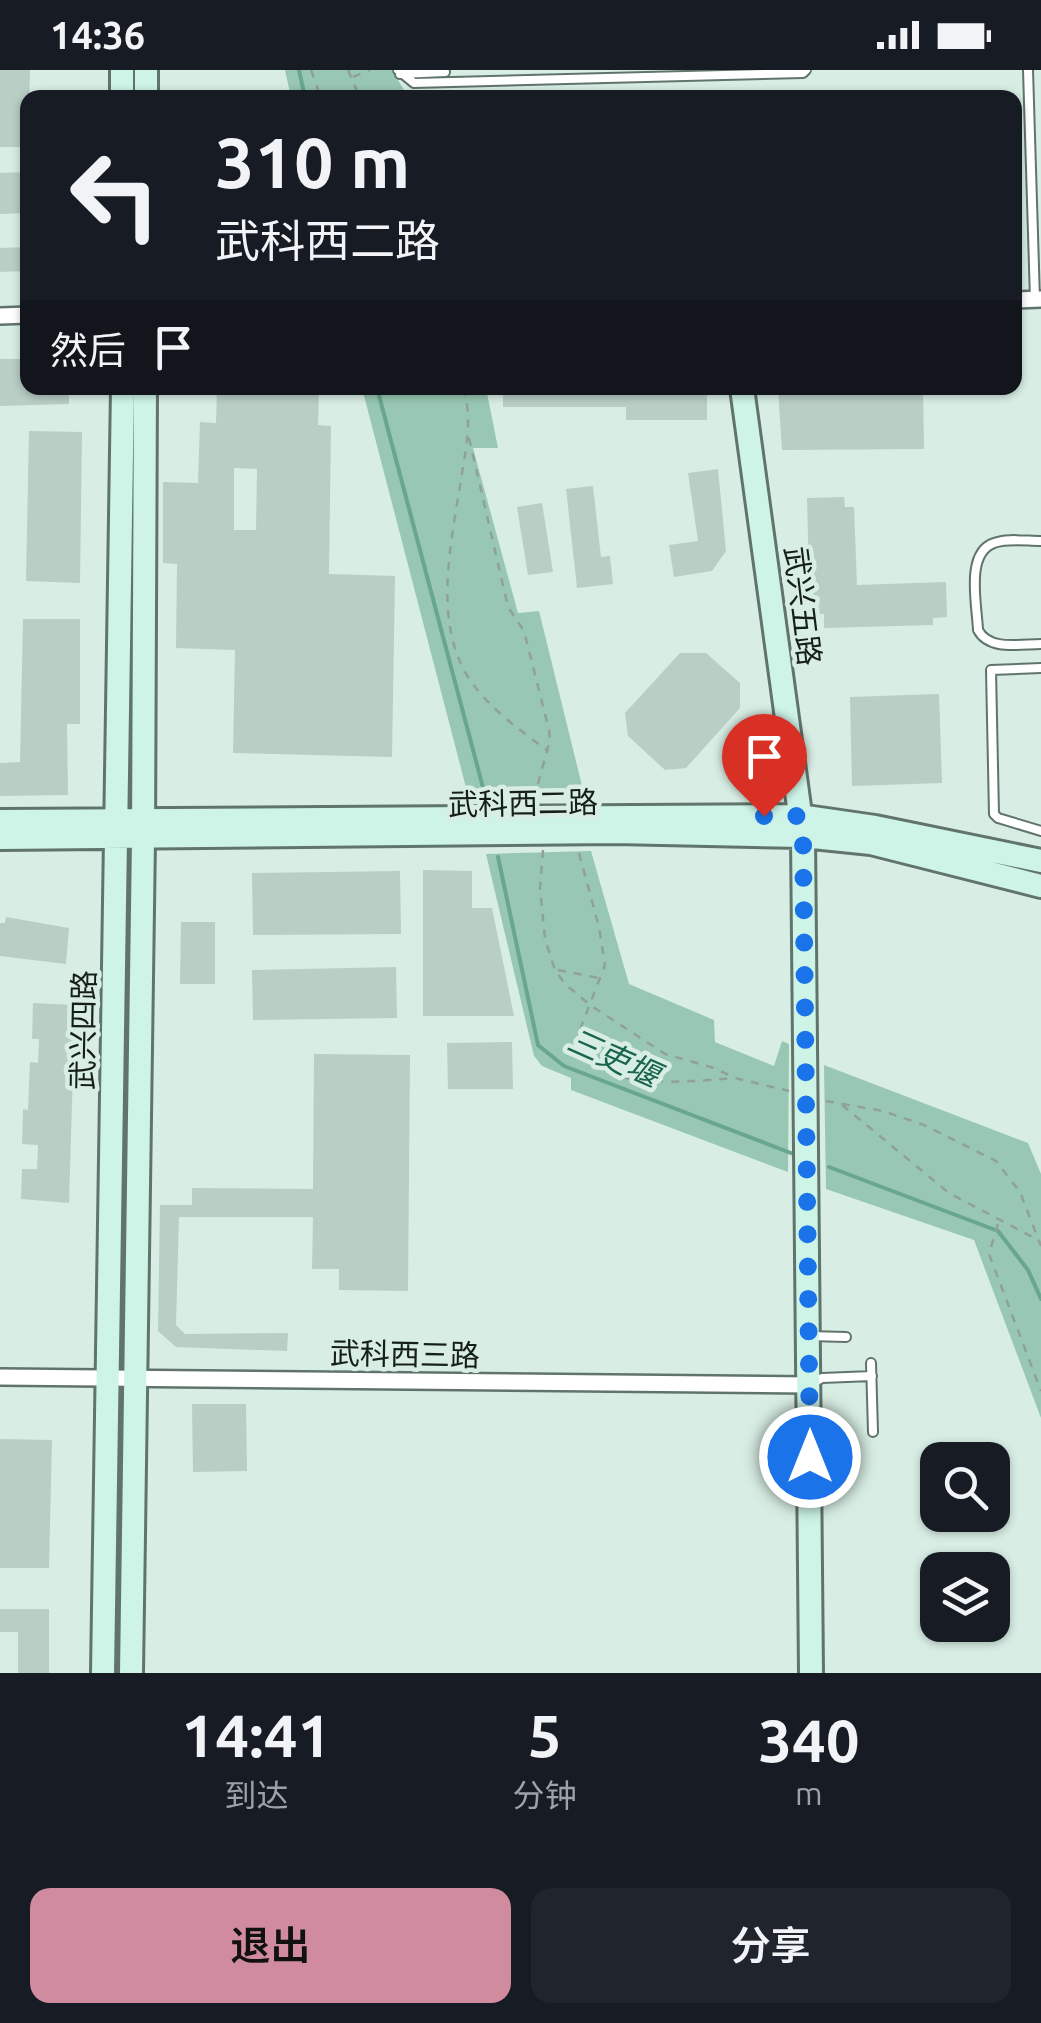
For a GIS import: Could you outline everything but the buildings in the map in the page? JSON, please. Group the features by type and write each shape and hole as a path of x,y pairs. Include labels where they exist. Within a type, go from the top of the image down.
{"street":[{"name":"武兴四路","path":"103,1673 122,395"},
{"name":"武兴四路","path":"131,1673 145,395"},
{"name":"武兴五路","path":"743,395 801,826 808,1096 811,1673"},
{"name":"武科西二路","path":"0,821 143,829 548,825 875,828 1041,862"},
{"name":"武科西二路","path":"548,825 574,833 801,826 1041,886"},
{"name":"武科西二路","path":"0,838 114,828"},
{"name":"武科西三路","path":"0,1377 810,1385"}],"lane":[{"path":"399,72 414,83 806,70"},
{"path":"1028,70 1038,300"},
{"path":"399,72 446,72"},
{"path":"1041,541 989,544 979,553 976,564 978,630 982,637 991,644 1041,644"},
{"path":"1041,668 991,670 994,814 1041,831"},
{"path":"809,1336 846,1338"},
{"path":"872,1363 873,1432"},
{"path":"810,1385 822,1378 872,1376"}],"path":[{"path":"348,70 357,90"},
{"path":"352,78 370,70"},
{"path":"465,395 469,436 508,607 524,631 548,730 536,791 548,825 540,888 545,939 555,970 590,1005 665,1054 735,1078 841,1105 883,1111 924,1125 996,1161 1020,1192 1040,1244"},
{"path":"469,436 447,600 456,647 464,670 477,688 520,731 547,750"},
{"path":"574,833 600,927 605,965 579,1036 588,1060 607,1073 638,1080 735,1078"},
{"path":"555,970 600,978"},
{"path":"841,1105 949,1194 1040,1244"},
{"path":"998,1223 989,1254 1041,1392"}],"green space":[{"path":"285,70 392,70 404,90 289,90"},
{"path":"364,395 487,395 498,448 473,448 518,613 539,611 585,798 469,799"},
{"path":"591,851 629,984 714,1020 715,1042 774,1066 782,1041 789,1044 788,1172 571,1090 571,1078 542,1066 534,1056 486,854"},
{"path":"824,1065 1028,1143 1041,1174 1041,1418 974,1240 826,1189"}],"waterway":[{"name":"三吏堰","path":"299,70 303,90"},
{"name":"三吏堰","path":"379,395 485,795"},
{"name":"三吏堰","path":"498,857 538,1045 564,1066 796,1155"},
{"name":"三吏堰","path":"829,1167 998,1231 1028,1270 1041,1299"}],"route":[{"path":"764,816 799,816 803,836 810,1457"}]}
